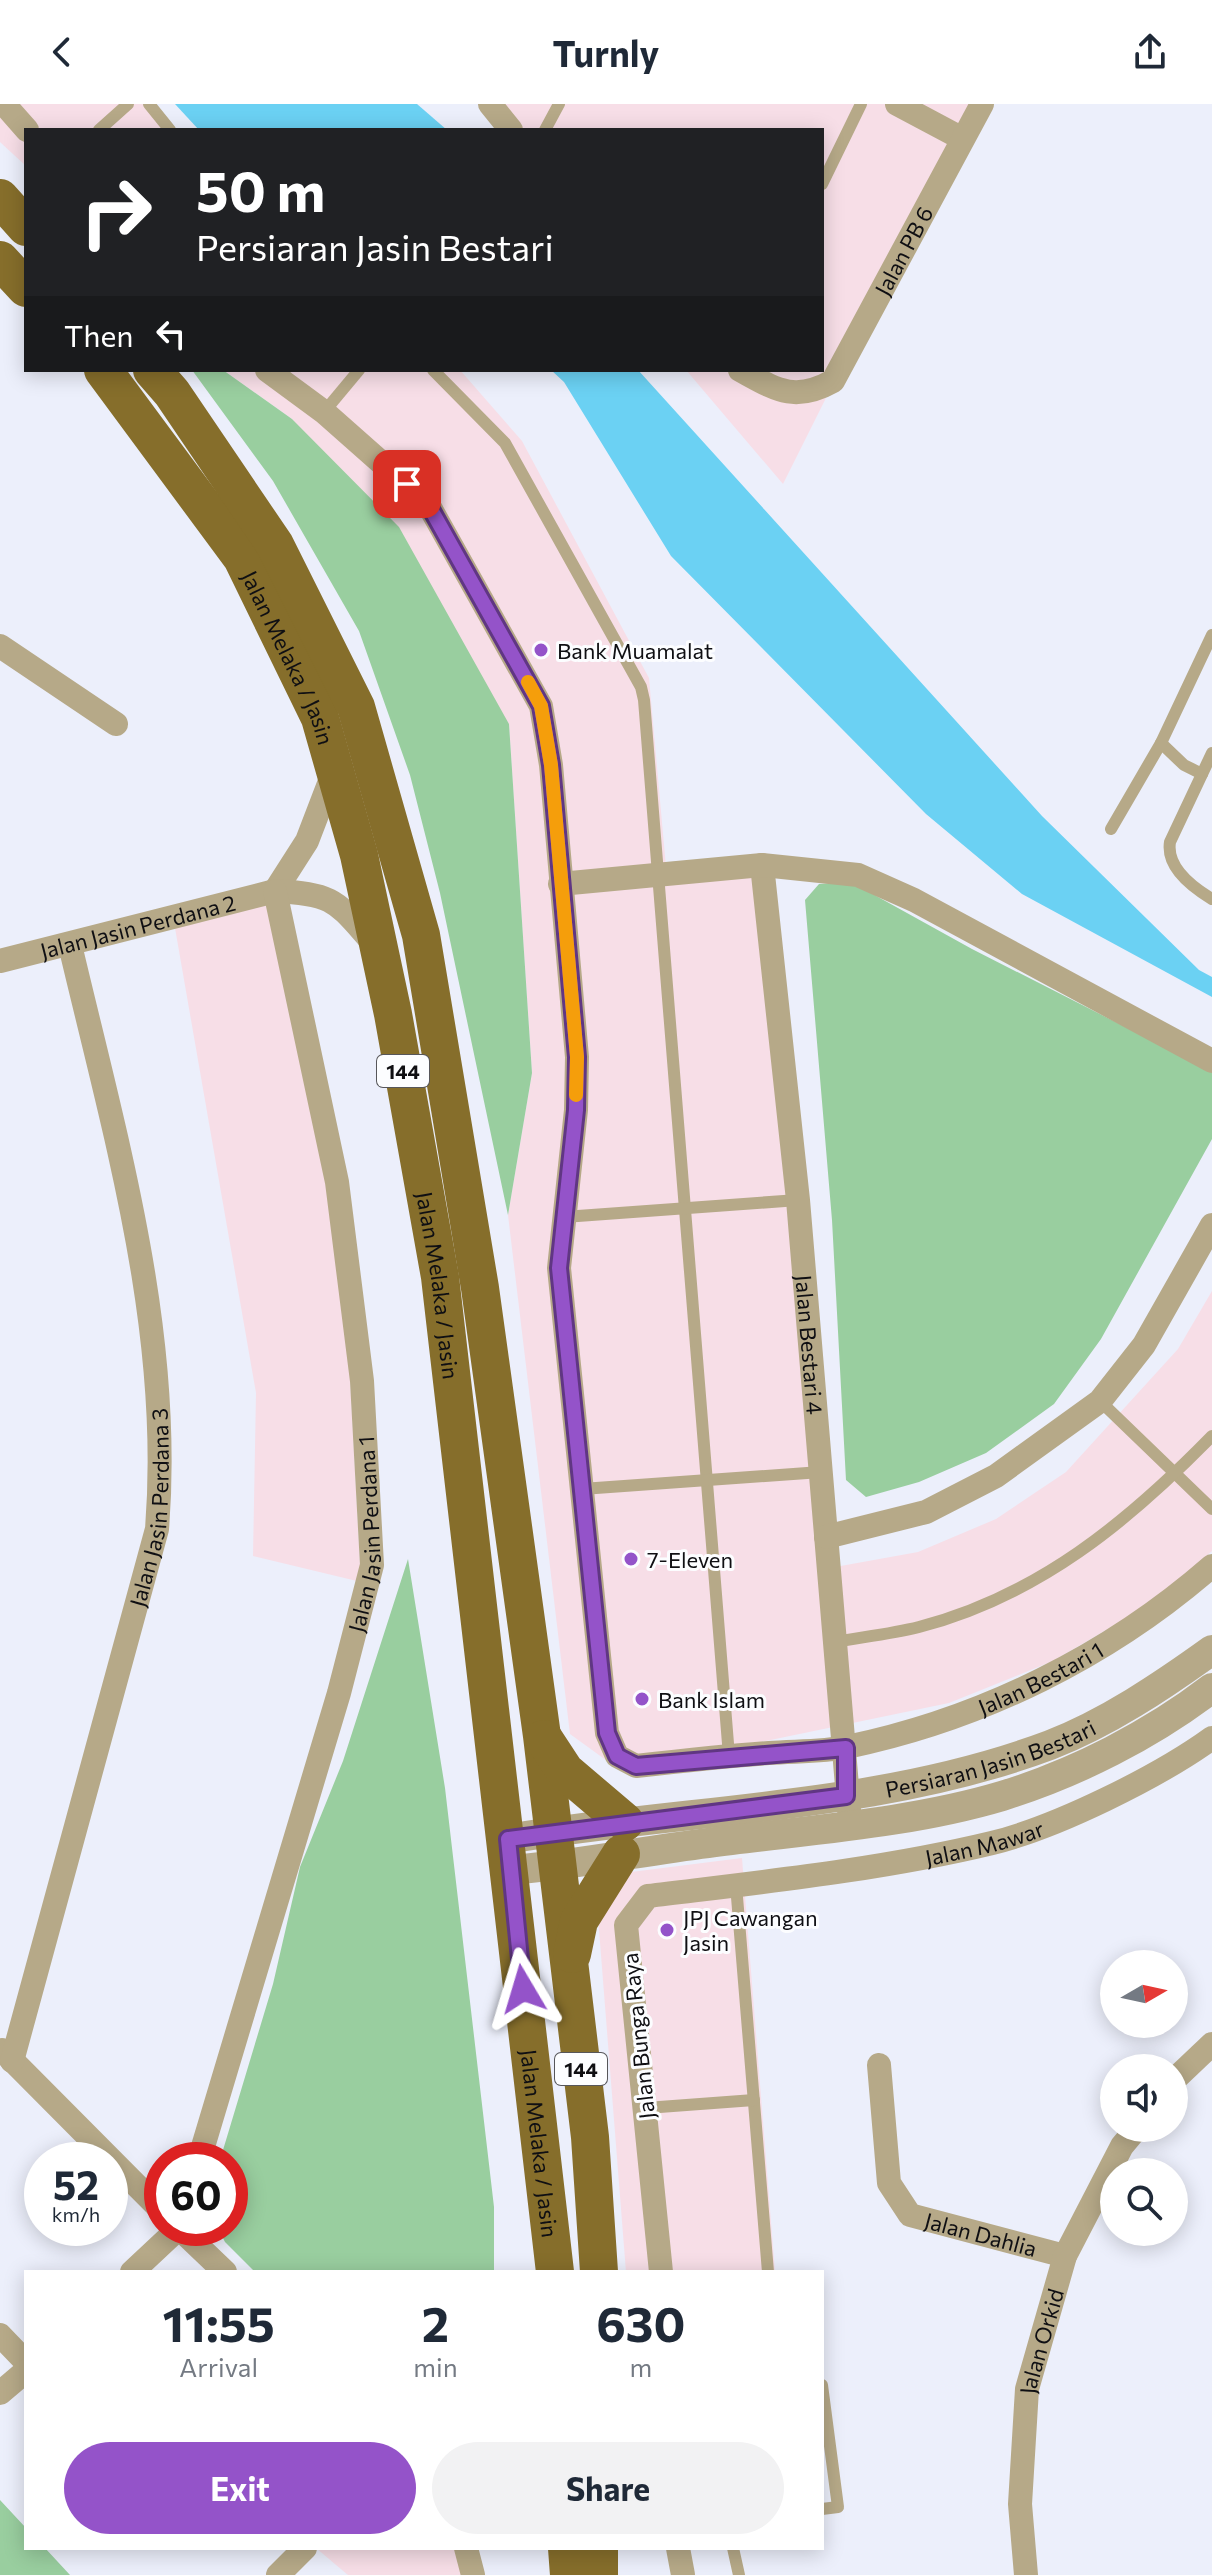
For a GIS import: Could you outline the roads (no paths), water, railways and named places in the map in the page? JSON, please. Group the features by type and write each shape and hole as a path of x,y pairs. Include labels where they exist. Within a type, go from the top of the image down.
{"main road":[{"path":"0,198 24,225"},
{"path":"0,260 24,286"},
{"name":"Jalan Melaka / Jasin","path":"104,372 242,558 320,718 335,766 379,949 440,1277 555,2270"},
{"name":"Jalan Melaka / Jasin","path":"154,372 172,393 275,545 356,707 421,935 480,1288 542,1736 590,2137 599,2270"},
{"path":"542,1736 565,1771 623,1838 579,1921 569,1967"},
{"path":"567,2550 569,2575"},
{"path":"599,2550 599,2575"}],"street":[{"path":"4,104 25,128"},
{"path":"490,104 509,128"},
{"path":"897,104 961,138"},
{"name":"Jalan PB 6","path":"744,372 784,394 818,389 833,381 982,104"},
{"name":"Jalan Bestari 1","path":"270,372 324,412 428,504 541,706 551,765 577,1057 576,1110 559,1268 607,1733 617,1756 636,1766 846,1748 1005,1696 1080,1663 1165,1607 1212,1566"},
{"path":"0,646 116,724"},
{"path":"275,891 307,841 335,766"},
{"path":"560,884 762,865 858,875 914,900 1212,1061"},
{"name":"Jalan Bestari 4","path":"762,865 798,1200 832,1642 846,1748 849,1810"},
{"name":"Jalan Jasin Perdana 2","path":"0,961 275,891 317,893 339,905 379,949"},
{"name":"Jalan Jasin Perdana 1","path":"204,2142 335,1709 372,1565 362,1381 337,1182 275,891"},
{"name":"Jalan Jasin Perdana 3","path":"6,2054 157,1529 162,1466 159,1383 142,1268 70,945"},
{"path":"826,1537 926,1512 996,1476 1100,1401 1144,1345 1212,1225"},
{"name":"Persiaran Jasin Bestari","path":"849,1810 1052,1744 1140,1699 1212,1650"},
{"name":"Persiaran Jasin Bestari","path":"509,1854 849,1810 1002,1796 1101,1757 1212,1688"},
{"name":"Jalan Mawar","path":"736,1885 994,1842 1092,1805 1192,1753 1212,1738"},
{"name":"Jalan Bunga Raya","path":"661,2270 626,1925 648,1896 736,1885"},
{"path":"1188,2067 1212,2044"},
{"path":"6,2054 144,2193"},
{"name":"Jalan Dahlia","path":"879,2065 889,2183 897,2200 910,2215 1065,2256"},
{"name":"Jalan Orkid","path":"1026,2575 1020,2504 1027,2389 1065,2256 1125,2142"},
{"path":"134,2270 160,2246"},
{"path":"198,2246 223,2270"},
{"path":"0,2335 24,2360"},
{"path":"0,2393 24,2373"},
{"path":"278,2575 303,2550"},
{"path":"467,2550 473,2575"},
{"path":"678,2550 683,2575"}],"lane":[{"path":"101,128 128,104"},
{"path":"149,104 168,128"},
{"path":"546,128 559,104"},
{"path":"824,180 861,104"},
{"path":"324,412 357,372"},
{"path":"435,372 505,443 641,687 659,876 704,1480 729,1756"},
{"path":"1111,829 1161,743 1212,635"},
{"path":"1161,743 1184,765 1202,774"},
{"path":"1212,753 1168,852 1171,862 1212,899"},
{"path":"564,1217 798,1200"},
{"path":"1100,1401 1212,1509"},
{"path":"832,1642 919,1627 978,1606 1027,1583 1117,1527 1212,1436"},
{"path":"582,1489 821,1472"},
{"path":"736,1885 768,2270"},
{"path":"646,2108 754,2100"},
{"path":"824,2400 838,2507 824,2509"},
{"path":"733,2550 739,2575"}],"water":[{"path":"175,104 417,104 445,128 197,128"},
{"path":"553,372 640,372 1042,816 1199,970 1212,977 1212,997 1022,894 926,814 671,556 564,382"}],"place":[{"name":"Bank Muamalat","path":"541,650"},
{"name":"7-Eleven","path":"631,1559"},
{"name":"Bank Islam","path":"642,1699"},
{"name":"JPJ Cawangan Jasin","path":"667,1930"}]}
